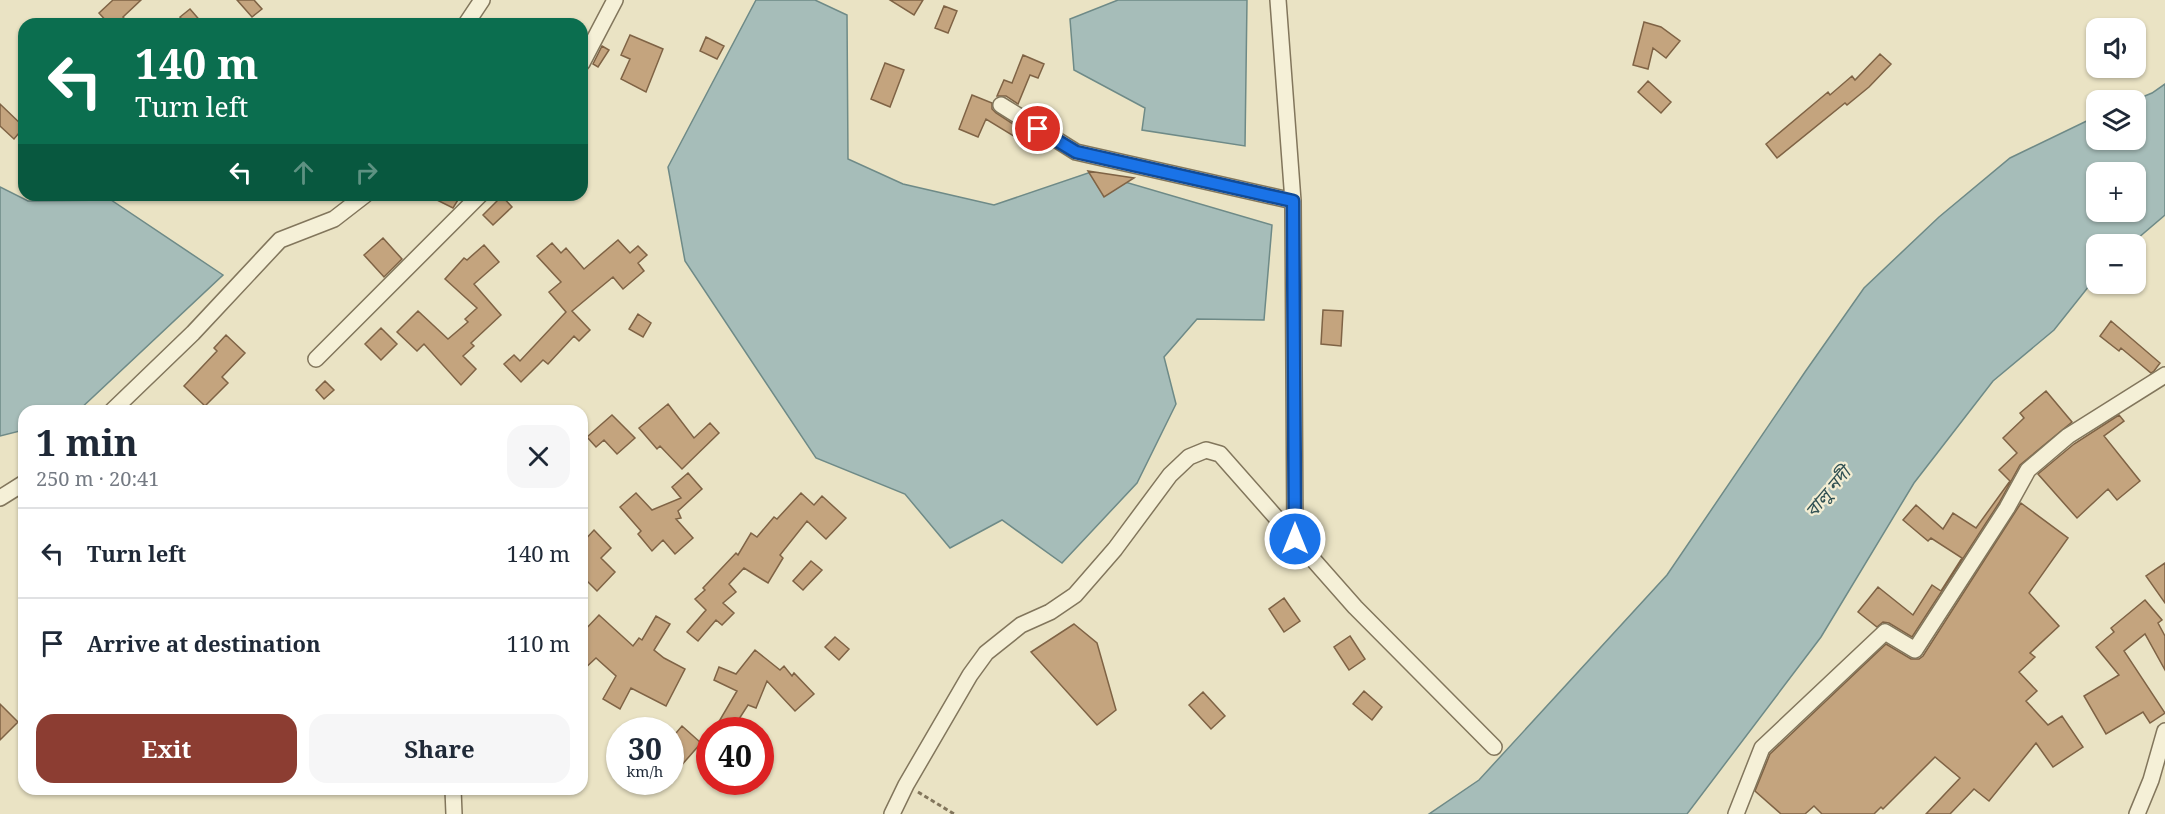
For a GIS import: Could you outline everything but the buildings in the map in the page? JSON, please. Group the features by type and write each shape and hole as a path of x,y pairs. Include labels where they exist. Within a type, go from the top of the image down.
{"street":[{"path":"470,18 482,0"},
{"path":"588,52 615,0"},
{"path":"1278,0 1293,201 1295,539"},
{"path":"1001,105 1076,152 1293,201"},
{"path":"118,405 193,333 280,240 334,219 357,201"},
{"path":"316,359 474,201"},
{"path":"1736,814 1762,748 1885,632 1915,650 2007,508 2028,470 2068,436 2165,375"},
{"path":"892,814 906,784 970,675 986,653 1021,625 1050,612 1075,595 1115,549 1170,475 1189,457 1206,450 1220,454 1355,607 1494,747"},
{"path":"0,498 18,487"},
{"path":"2137,814 2151,780 2165,731"},
{"path":"453,795 454,814"}],"path":[{"path":"906,784 954,814"}],"water":[{"path":"756,0 815,0 847,15 848,159 903,184 994,205 1091,172 1272,225 1264,320 1197,319 1164,357 1176,404 1137,483 1062,563 1002,520 950,548 905,494 816,458 685,261 668,167"},
{"path":"1118,0 1247,0 1245,146 1142,130 1145,108 1074,70 1070,19"},
{"name":"বালু নদী","path":"2165,84 2165,215 2143,234 2086,234 2086,290 2054,330 1993,381 1914,483 1821,637 1687,814 1429,814 1479,780 1667,575 1864,288 1939,217 2010,158 2086,121 2086,150 2146,150 2146,95"},
{"path":"0,187 18,196 18,201 112,201 223,275 84,405 18,405 18,432 0,436"}],"route":[{"path":"1038,129 1076,152 1293,201 1295,539"}]}
